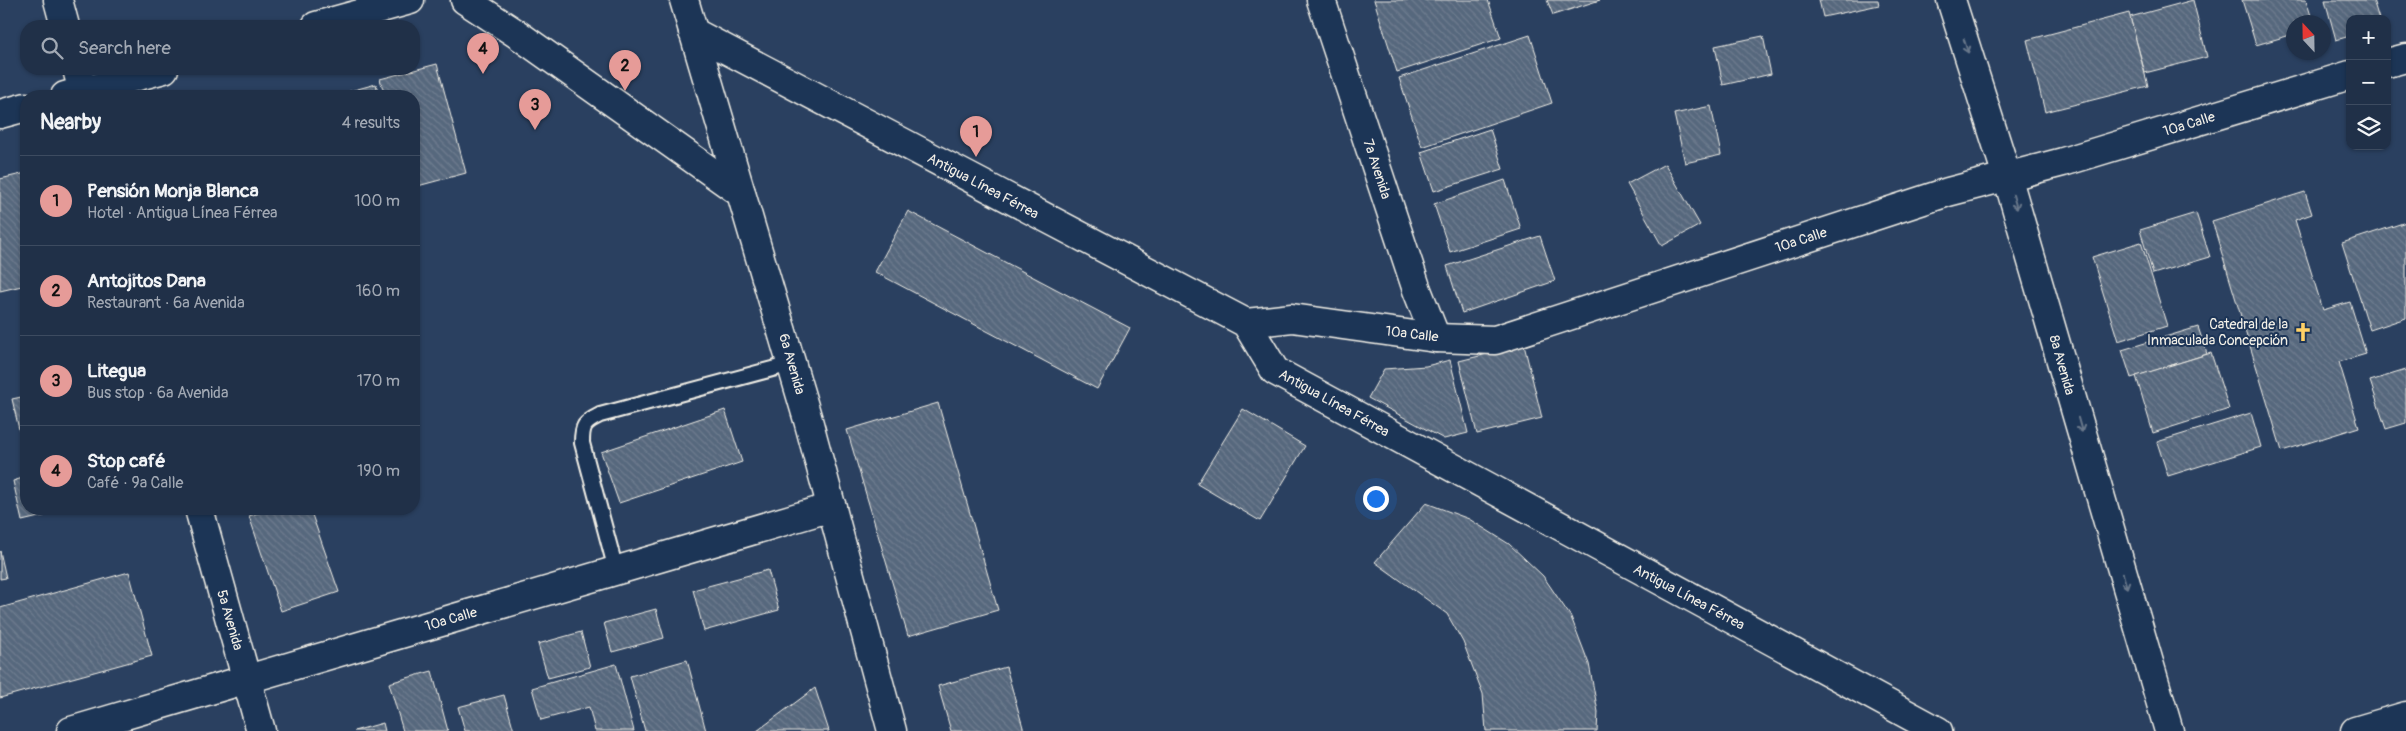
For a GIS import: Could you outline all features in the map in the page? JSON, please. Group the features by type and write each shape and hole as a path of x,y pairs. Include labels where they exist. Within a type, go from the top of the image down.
{"street":[{"path":"58,0 63,20"},
{"path":"338,20 410,0"},
{"path":"465,0 517,34 741,193"},
{"name":"6a Avenida","path":"684,0 832,507 892,731"},
{"name":"7a Avenida","path":"1321,0 1417,290 1436,338"},
{"name":"8a Avenida","path":"1952,0 2007,176 2169,731"},
{"name":"Antigua Línea Férrea","path":"693,32 1246,323 1275,371 1938,731"},
{"path":"2391,63 2406,58"},
{"path":"77,88 137,75"},
{"name":"10a Calle","path":"1246,323 1292,318 1436,338 1495,340 1948,192 2063,162 2346,76"},
{"path":"0,114 20,109"},
{"name":"10a Calle","path":"71,731 832,507"},
{"name":"5a Avenida","path":"201,515 261,731"},
{"path":"2355,731 2406,716"}],"lane":[{"path":"616,570 582,443 582,429 588,421 600,415 791,364"}],"building":[{"path":"1374,0 1488,0 1501,38 1397,72"},
{"path":"1547,0 1600,0 1553,15"},
{"path":"1819,0 1878,0 1879,5 1823,17"},
{"path":"2193,0 2207,57 2145,73 2130,17"},
{"path":"2242,0 2306,0 2311,15 2286,15 2286,36 2256,45"},
{"path":"2325,0 2373,0 2378,15 2346,15 2346,37 2336,40 2331,15 2329,15"},
{"path":"2129,13 2148,86 2045,112 2027,40"},
{"path":"1530,35 1552,103 1422,147 1399,78"},
{"path":"1763,36 1771,74 1723,85 1715,46"},
{"path":"437,64 466,173 420,185 420,90 383,90 380,79 395,75 420,75 420,68"},
{"path":"376,84 378,90 354,90"},
{"path":"1711,106 1721,155 1685,163 1674,114"},
{"path":"1490,129 1503,169 1434,191 1421,152"},
{"path":"1665,164 1700,225 1662,246 1627,184"},
{"path":"20,174 20,286 0,291 0,179"},
{"path":"1505,180 1521,229 1450,252 1434,204"},
{"name":"Catedral de la Inmaculada Concepción","path":"2305,192 2312,214 2295,220 2323,310 2350,302 2366,354 2339,362 2359,427 2282,451 2212,221"},
{"path":"908,211 1130,328 1097,389 875,272"},
{"path":"2196,213 2210,257 2153,274 2140,230"},
{"path":"2406,222 2406,318 2370,330 2342,243"},
{"path":"1540,236 1555,281 1462,313 1447,266"},
{"path":"2141,242 2167,326 2118,341 2092,257"},
{"path":"2198,327 2207,354 2131,378 2122,350"},
{"path":"1524,345 1542,418 1477,434 1459,361"},
{"path":"2211,353 2229,409 2153,433 2136,376"},
{"path":"1450,360 1468,433 1444,439 1368,398 1384,369 1426,366"},
{"path":"2406,370 2406,423 2386,429 2370,381"},
{"path":"20,397 20,434 12,399"},
{"path":"938,403 998,610 908,636 847,430"},
{"path":"1243,409 1305,446 1260,521 1197,484"},
{"path":"725,410 742,462 619,503 601,452"},
{"path":"2251,413 2261,447 2168,476 2157,442"},
{"path":"20,479 20,512 13,481"},
{"path":"1426,503 1469,519 1509,544 1543,576 1571,617 1589,664 1598,712 1597,731 1486,731 1483,694 1463,642 1447,614 1375,562"},
{"path":"21,515 48,515 22,521"},
{"path":"312,515 339,592 281,611 249,516"},
{"path":"0,551 6,578 0,579"},
{"path":"768,570 779,610 704,631 693,590"},
{"path":"129,572 152,656 0,698 0,608"},
{"path":"656,609 664,638 612,652 604,623"},
{"path":"581,632 590,667 548,678 538,644"},
{"path":"687,660 706,731 645,731 630,676"},
{"path":"616,664 634,731 595,731 589,707 541,720 532,688"},
{"path":"1006,667 1024,731 951,731 938,686"},
{"path":"432,671 448,731 403,731 389,683"},
{"path":"815,688 829,731 757,731"},
{"path":"504,695 514,731 465,731 458,707"},
{"path":"383,723 385,731 354,731"}],"place":[{"name":"Stop café","path":"483,74"},
{"name":"Antojitos Dana","path":"625,91"},
{"name":"Litegua","path":"535,130"},
{"name":"Pensión Monja Blanca","path":"976,157"},
{"name":"Catedral de la Inmaculada Concepción","path":"2303,332"}]}
